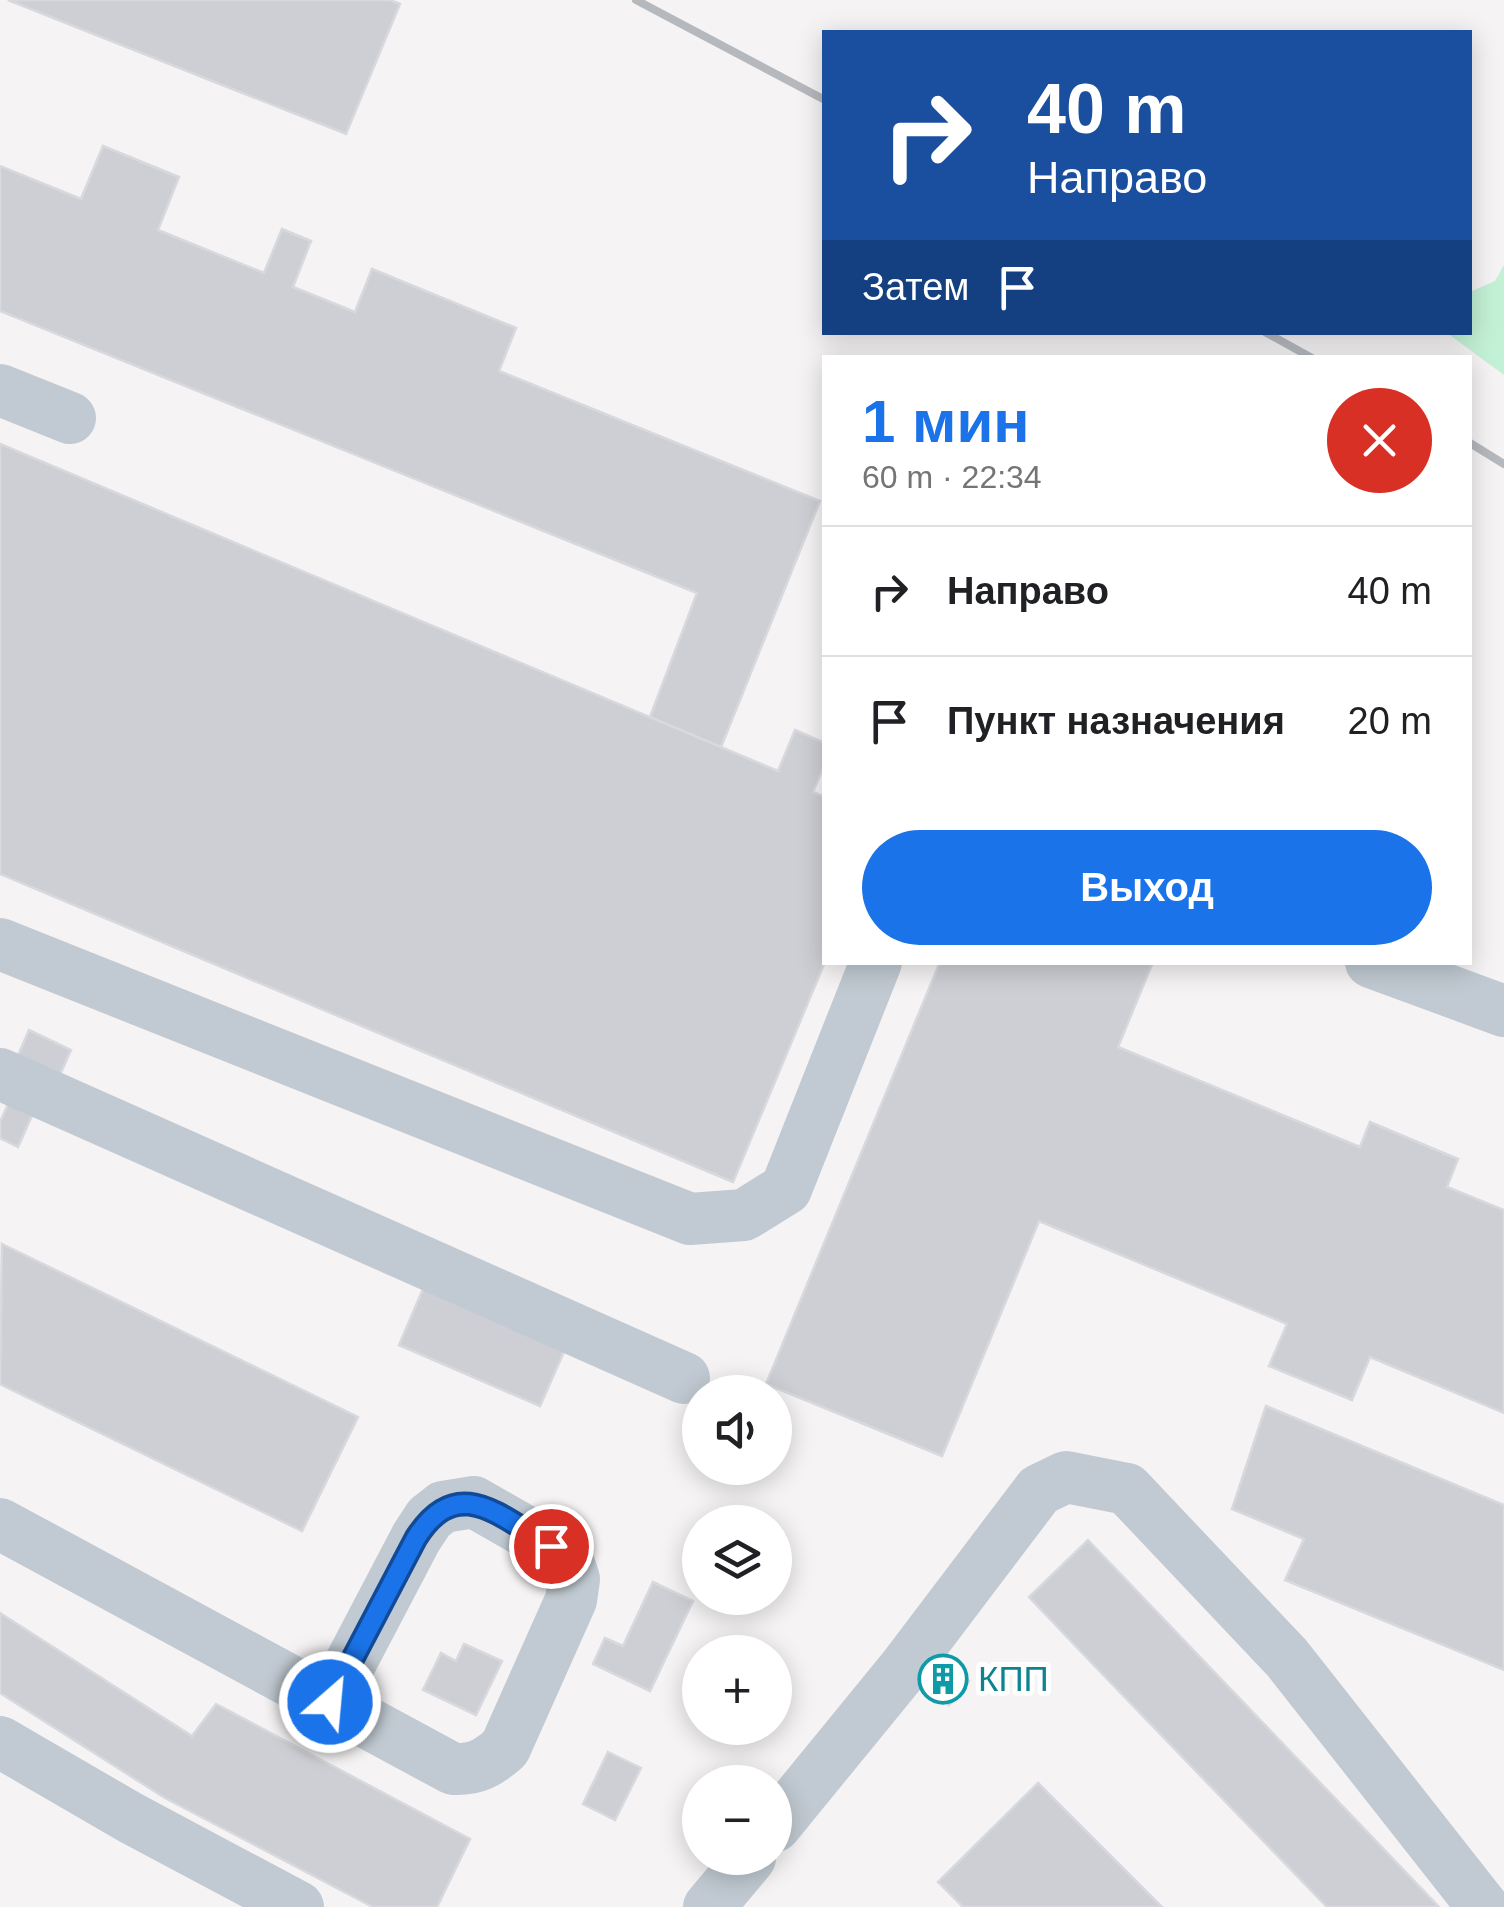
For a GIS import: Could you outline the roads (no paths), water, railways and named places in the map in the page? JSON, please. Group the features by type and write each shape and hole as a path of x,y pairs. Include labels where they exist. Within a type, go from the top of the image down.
{"street":[{"path":"0,390 70,418"},
{"path":"0,944 690,1219 744,1215 786,1189 875,965"},
{"path":"1379,965 1504,1011"},
{"path":"0,1074 682,1377"},
{"path":"792,1805 905,1667 1039,1490 1066,1477 1127,1489 1287,1658 1483,1907"},
{"path":"0,1524 330,1702 453,1768 469,1769 488,1763 505,1748 572,1600 574,1579 568,1560 474,1502 443,1507 429,1518 416,1538 330,1702"},
{"path":"0,1742 248,1892 298,1907"},
{"path":"709,1907 736,1875"}],"railway":[{"path":"636,0 822,98"},
{"path":"1270,335 1307,355"},
{"path":"1472,444 1504,464"}],"place":[{"name":"КПП","path":"943,1679"}]}
